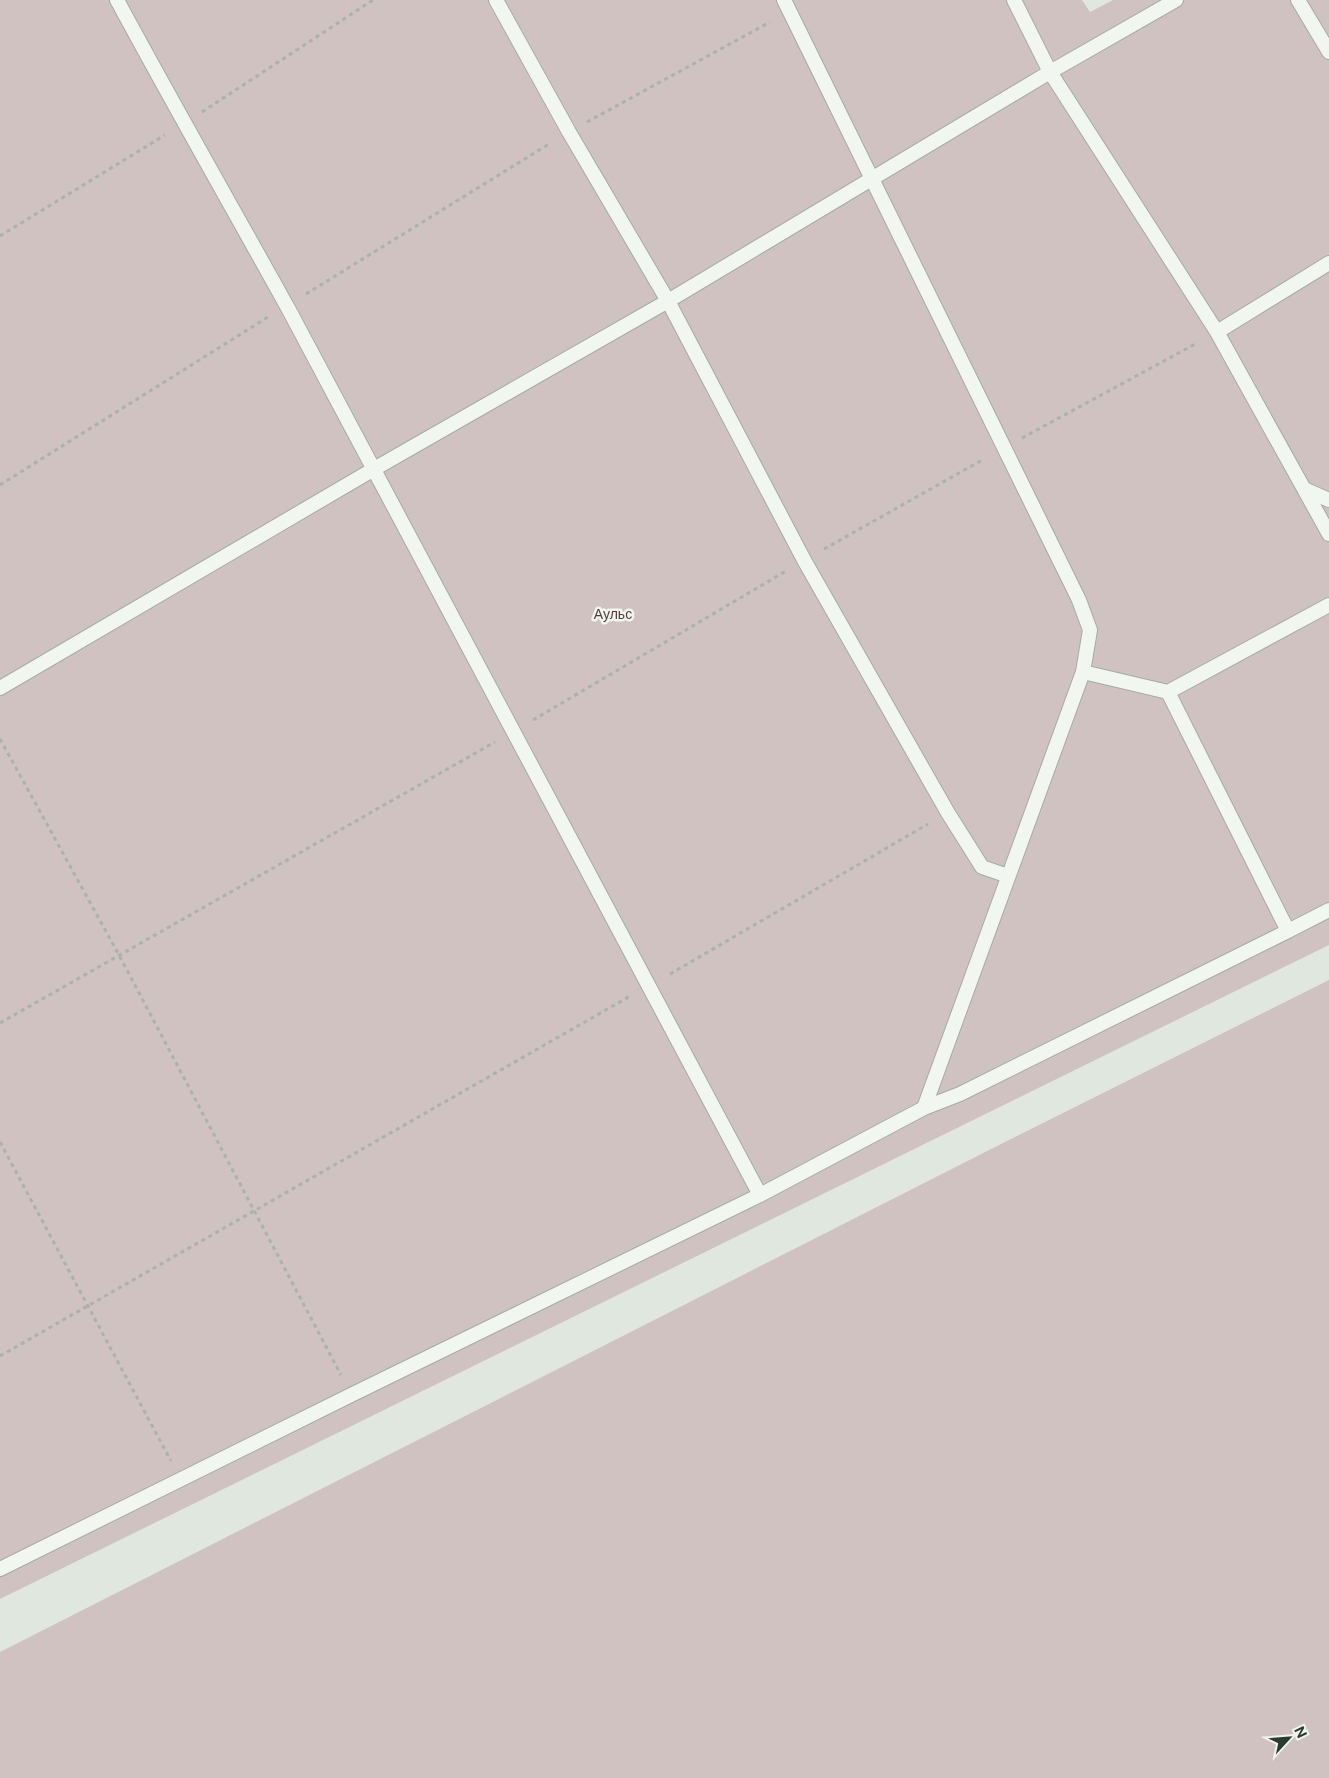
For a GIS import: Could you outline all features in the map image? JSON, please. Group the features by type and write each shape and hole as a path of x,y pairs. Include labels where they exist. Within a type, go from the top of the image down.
{"lane":[{"path":"117,0 183,124 286,306 515,731 760,1195"},
{"path":"496,0 569,132 668,300 804,560 948,813 982,867 1008,876"},
{"path":"1014,0 1050,72 1217,332 1329,534"},
{"path":"0,688 374,469 668,300 1050,72 1176,0"},
{"path":"1298,0 1329,52"},
{"path":"786,6 1005,447 1079,600 1090,630 1083,672 924,1108"},
{"path":"1217,332 1329,263"},
{"path":"1304,489 1329,500"},
{"path":"1083,672 1168,692 1329,605"},
{"path":"1168,692 1288,931"},
{"path":"0,1569 351,1394 760,1195 924,1108 960,1094 1329,910"}],"path":[{"path":"0,485 569,132 786,6"},
{"path":"0,1023 515,731 804,560 1005,447 1217,332"},
{"path":"0,739 119,955 351,1394"},
{"path":"0,1356 948,813"},
{"path":"0,1142 180,1479"}],"green space":[{"name":"Аульс","path":"0,0 1082,0 1090,12 1113,0 1329,0 1329,945 0,1599"},
{"path":"1329,980 1329,1778 0,1778 0,1652 1003,1143"}]}
